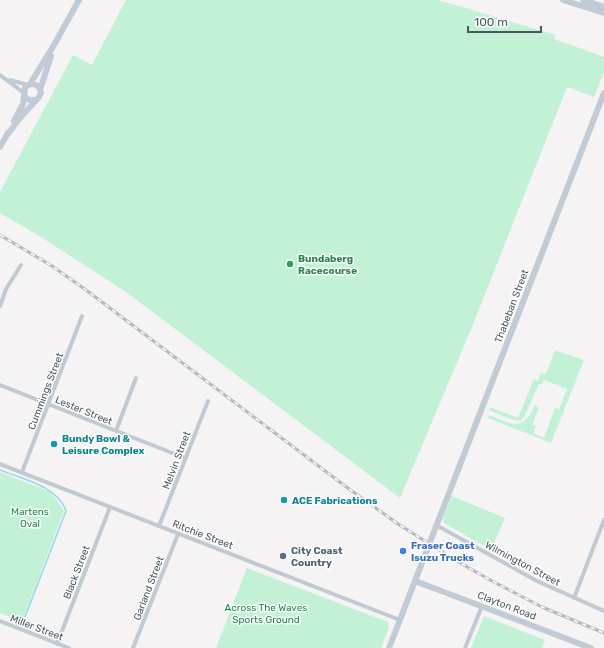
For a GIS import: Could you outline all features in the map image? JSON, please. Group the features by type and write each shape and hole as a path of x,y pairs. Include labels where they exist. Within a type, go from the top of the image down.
{"street":[{"path":"0,147 23,104 25,88 30,84 54,45 79,0"},
{"path":"563,0 604,14"},
{"path":"586,1 604,5"},
{"path":"6,135 35,100 40,97 40,90 54,45"},
{"path":"2,76 20,83 36,85 40,90"},
{"path":"2,76 29,100 35,100"},
{"name":"Thabeban Street","path":"389,648 604,93"},
{"path":"0,306 6,290 21,264"},
{"name":"Cummings Street","path":"22,472 82,316"},
{"path":"116,431 136,378"},
{"name":"Lester Street","path":"0,385 185,458"},
{"name":"Melvin Street","path":"159,526 208,400"},
{"name":"Ritchie Street","path":"0,464 400,620"},
{"name":"Black Street","path":"57,644 110,507"},
{"path":"574,598 602,529 604,520"},
{"name":"Wilmington Street","path":"436,525 537,581 604,611"},
{"name":"Garland Street","path":"133,648 178,534"},
{"name":"Clayton Road","path":"415,581 591,648"},
{"path":"465,648 482,606"},
{"name":"Miller Street","path":"0,621 62,647 69,648"}],"green space":[{"name":"Bundaberg Racecourse","path":"126,0 438,0 556,35 554,39 604,57 604,72 594,97 567,87 474,322 400,498 126,292 41,237 0,213 0,192 73,55 92,65"},
{"path":"555,350 584,360 551,443 488,418 489,415 511,423 521,423 526,420 535,405 539,408 532,425 536,426 533,433 544,438 555,408 559,409 567,389 544,380 542,384 539,384 524,417 520,421 510,419 489,410 490,407 518,418 534,379 538,381 541,373 546,374"},
{"name":"Martens Oval","path":"0,472 48,491 53,495 64,511 22,622 0,613"},
{"path":"452,496 505,518 491,550 444,523 443,518"},
{"name":"Across The Waves Sports Ground","path":"247,568 388,622 389,628 381,648 216,648"},
{"path":"484,616 545,640 542,648 471,648"}],"waterway":[{"path":"0,470 38,484 47,489 62,502 66,511 23,622"}],"railway":[{"path":"0,235 52,266 86,290 345,486 398,524 455,560 492,581 542,607 604,633"}],"place":[{"name":"Bundaberg Racecourse","path":"290,264"},
{"name":"Bundy Bowl & Leisure Complex","path":"54,444"},
{"name":"ACE Fabrications","path":"284,500"},
{"name":"Fraser Coast Isuzu Trucks","path":"403,551"},
{"name":"City Coast Country","path":"283,556"}]}
